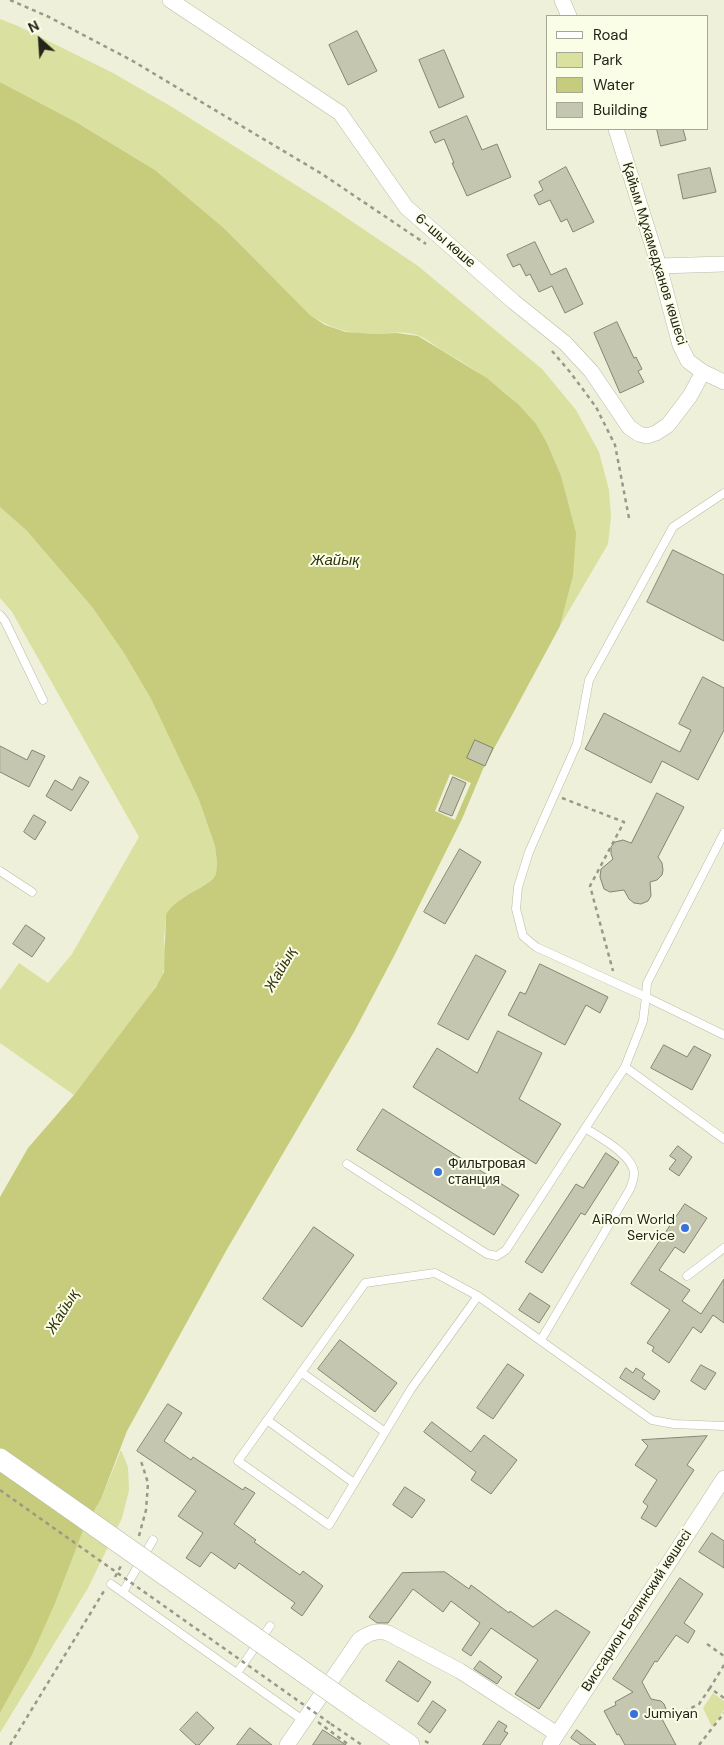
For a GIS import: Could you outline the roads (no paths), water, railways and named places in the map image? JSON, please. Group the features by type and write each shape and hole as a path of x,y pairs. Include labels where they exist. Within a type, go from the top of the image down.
{"main road":[{"path":"0,1459 409,1745"}],"street":[{"name":"6-шы көше","path":"170,0 340,113 406,207 514,302 565,343 590,371 628,427 639,434 647,436 656,433 668,425 690,396 703,372"},
{"path":"562,0 569,15"},
{"name":"Қайым Мұхамедханов көшесi","path":"616,130 659,266 680,345 688,361 703,372 724,382"},
{"path":"659,266 724,264"},
{"name":"Виссарион Белинский көшесі","path":"554,1740 724,1478"},
{"path":"287,1745 359,1640 368,1634 378,1631 388,1633 460,1671 554,1740"}],"lane":[{"path":"724,493 673,527 589,680 577,744 529,852 518,887 516,909 523,936 536,946 724,1035"},
{"path":"0,615 43,700"},
{"path":"347,1164 487,1254 498,1256 506,1250 625,1067 643,1021 647,982 724,834"},
{"path":"0,871 32,892"},
{"path":"625,1067 724,1139"},
{"path":"541,1340 630,1189 634,1174 631,1163 625,1156 585,1128"},
{"path":"687,1276 724,1248"},
{"path":"478,1296 411,1389 330,1525 238,1461 365,1283 435,1273 478,1296 652,1420 674,1424 724,1426"},
{"path":"301,1372 385,1432"},
{"path":"267,1420 354,1483"},
{"path":"123,1592 153,1540"},
{"path":"111,1584 304,1721"},
{"path":"237,1673 270,1626"}],"water":[{"name":"Жайық","path":"0,82 76,122 155,170 225,229 310,315 325,325 346,332 397,333 418,336 487,378 519,405 536,424 546,441 561,476 576,533 573,576 560,626 483,769 462,819 354,1032 226,1251 127,1431 101,1499 84,1528 55,1603 31,1657 0,1713 0,1197 28,1148 74,1095 156,987 164,972 166,915 174,905 213,879 216,874 217,862 215,846 199,800 151,699 124,653 92,607 27,531 0,507"}],"place":[{"name":"Фильтровая станция","path":"438,1172"},
{"name":"AiRom World Service","path":"685,1228"},
{"name":"Jumiyan","path":"634,1714"}]}
